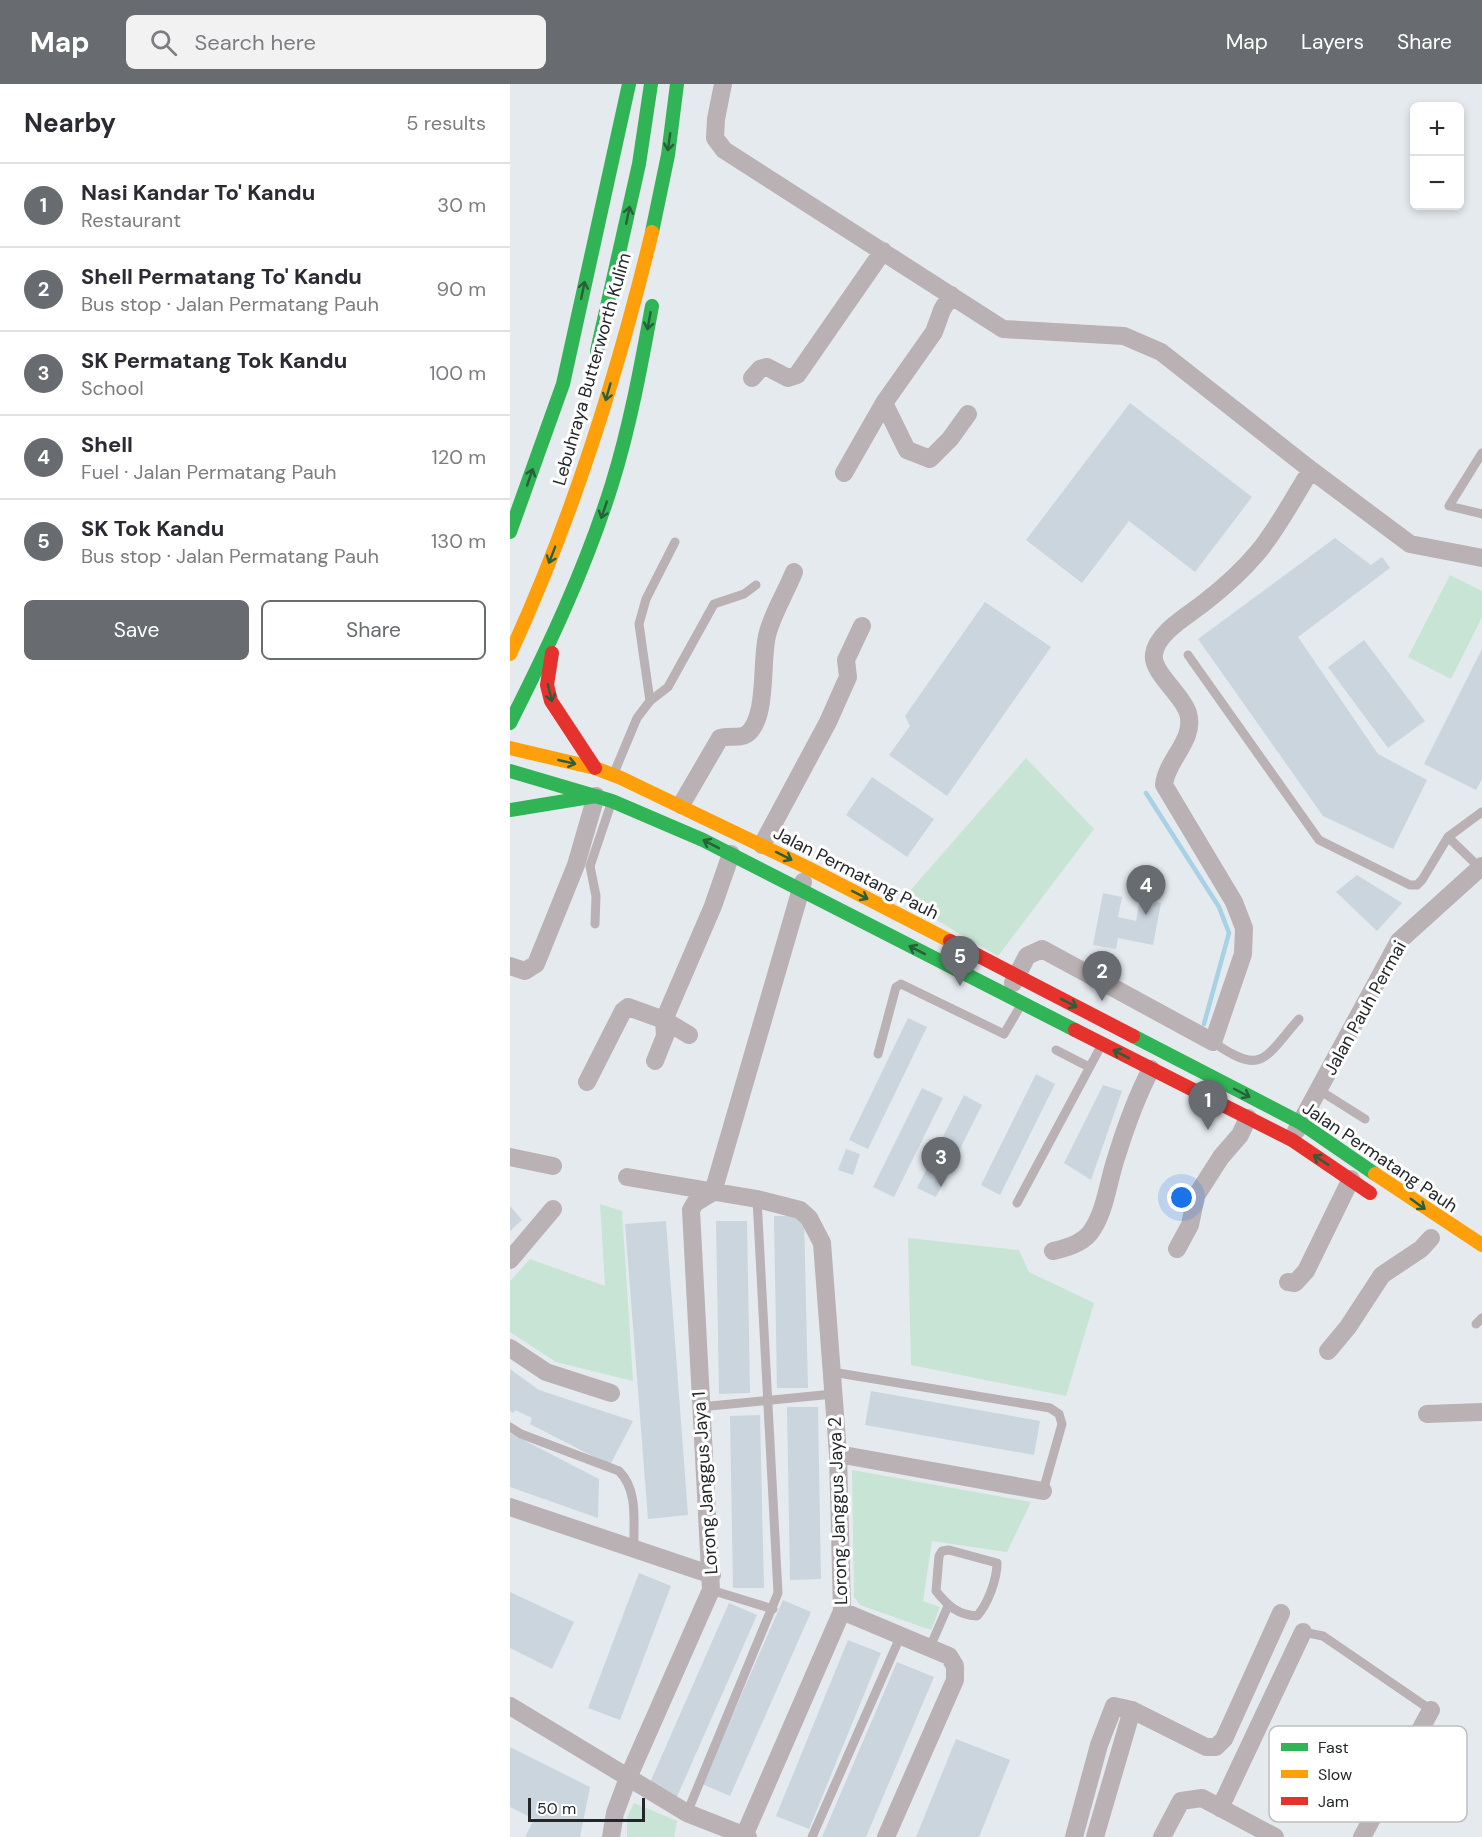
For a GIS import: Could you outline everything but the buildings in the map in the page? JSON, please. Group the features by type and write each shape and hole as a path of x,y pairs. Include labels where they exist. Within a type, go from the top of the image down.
{"main road":[{"path":"510,532 563,384 629,84"},
{"name":"Lebuhraya Butterworth Kulim","path":"593,370 639,164 651,84"},
{"name":"Lebuhraya Butterworth Kulim","path":"510,654 533,604 587,463 600,420 635,296 663,179 678,84"},
{"path":"656,275 663,179"},
{"path":"510,723 555,636 606,505 631,412 653,297"},
{"path":"555,636 547,685 551,701 595,768"},
{"name":"Jalan Permatang Pauh","path":"510,748 595,768 613,775 681,805 808,868 1301,1123 1346,1152 1441,1221 1482,1245"},
{"name":"Jalan Permatang Pauh","path":"510,771 604,799 731,854 1292,1140 1378,1199"},
{"path":"510,810 550,801 604,799"}],"street":[{"path":"723,84 716,118 715,138 724,150 1003,328 1124,336 1161,352 1311,470 1410,544 1482,558"},
{"path":"752,378 760,369 766,367 788,378 797,375 883,251"},
{"path":"844,473 884,403 934,332 942,310 951,295"},
{"path":"884,403 907,450 930,459 950,439 968,414"},
{"path":"1015,999 1017,975 1027,956 1042,949 1213,1042 1243,954 1244,928 1234,902 1164,785 1165,774 1179,755 1187,733 1188,714 1182,701 1156,666 1154,653 1165,634 1207,601 1258,552 1311,470"},
{"path":"681,805 720,738 729,735 741,737 748,734 754,725 763,693 768,632 794,572"},
{"path":"762,845 828,722 848,677 846,660 862,626"},
{"path":"510,966 525,971 536,964 604,799"},
{"path":"655,1061 665,1036 664,1020 713,906 731,854"},
{"name":"Jalan Pauh Permai","path":"1292,1140 1399,941 1481,867"},
{"path":"713,1192 808,868"},
{"path":"587,1082 623,1011 628,1007 664,1020 688,1035"},
{"path":"1167,1054 1181,1024"},
{"path":"1053,1251 1070,1248 1088,1235 1098,1220 1117,1155 1141,1089 1151,1069"},
{"path":"1177,1249 1190,1225 1196,1196 1221,1157 1240,1135 1248,1118"},
{"path":"513,1160 554,1166"},
{"path":"627,1178 757,1199"},
{"path":"1288,1282 1295,1283 1306,1271 1351,1179"},
{"name":"Lorong Janggus Jaya 1","path":"611,1837 615,1813 628,1778 711,1583 691,1210 695,1203 713,1192"},
{"name":"Lorong Janggus Jaya 2","path":"746,1836 842,1611 838,1454 822,1243 809,1218 800,1210 757,1199"},
{"path":"510,1260 553,1209"},
{"path":"1328,1351 1348,1327 1382,1275 1421,1249 1432,1237"},
{"path":"510,1348 546,1372 611,1392"},
{"path":"1427,1414 1482,1412"},
{"path":"838,1454 1043,1491"},
{"path":"510,1506 634,1549 711,1583"},
{"path":"842,1611 930,1647 948,1656 955,1666 955,1680 886,1837"},
{"path":"1074,1837 1099,1745 1114,1706 1132,1710 1206,1747 1215,1747 1224,1739 1281,1613"},
{"path":"1220,1808 1303,1632"},
{"path":"510,1706 687,1813 746,1836"},
{"path":"1095,1837 1132,1710"},
{"path":"1422,1726 1431,1710"},
{"path":"1162,1837 1181,1802 1202,1798 1275,1837"},
{"path":"1362,1837 1370,1822"}],"lane":[{"path":"1482,453 1449,506 1482,514"},
{"path":"650,701 639,624 646,600 675,542"},
{"path":"613,775 637,718 650,701 668,687 714,604 744,594 756,585"},
{"path":"1188,655 1319,840 1410,885 1417,885 1448,837 1482,812"},
{"path":"595,924 596,896 590,866 604,799"},
{"path":"1448,837 1481,867"},
{"path":"878,1054 896,987 901,984 1004,1034 1015,999"},
{"path":"1213,1042 1238,1059 1251,1062 1264,1058 1299,1019"},
{"path":"1017,1203 1102,1044"},
{"path":"1056,1050 1089,1067"},
{"path":"1319,1090 1365,1119"},
{"path":"687,1813 778,1593 757,1199"},
{"path":"832,1372 1050,1408 1059,1414 1062,1425 1043,1491"},
{"path":"700,1407 833,1394"},
{"path":"510,1427 521,1434 619,1471 628,1480 633,1498 634,1549"},
{"path":"949,1550 997,1563 997,1572 982,1611 977,1616 965,1616 948,1606 936,1591 942,1551 949,1550"},
{"path":"711,1583 773,1609"},
{"path":"930,1647 948,1606"},
{"path":"1303,1632 1323,1636 1431,1710"},
{"path":"812,1837 901,1635"}],"green space":[{"path":"1450,575 1482,591 1482,617 1451,679 1408,657"},
{"path":"1026,758 1094,829 998,956 902,900"},
{"path":"600,1204 622,1211 633,1381 556,1362 510,1332 510,1281 530,1259 605,1286"},
{"path":"908,1238 1019,1250 1029,1272 1094,1303 1066,1396 911,1365"},
{"path":"852,1470 1031,1502 1007,1552 932,1541 923,1601 940,1607 931,1630 860,1605 854,1597"},
{"path":"634,1803 677,1821 674,1837 627,1837 627,1817"}],"waterway":[{"path":"1146,793 1219,907 1229,933 1204,1024"}],"traffic: fast":[{"path":"510,532 563,384 629,84"},
{"path":"597,351 639,164 651,84"},
{"path":"652,232 668,155 677,84"},
{"path":"510,723 566,606 602,515 630,418 652,306"},
{"path":"510,771 612,801 703,840 1075,1030"},
{"path":"510,810 596,796"},
{"path":"1133,1036 1301,1123 1375,1174"}],"traffic: slow":[{"path":"510,654 553,552 591,447 624,340 652,232"},
{"path":"510,748 595,768 621,778 808,868 950,941"},
{"path":"1375,1174 1482,1245"}],"traffic: jam":[{"path":"552,653 547,685 551,701 595,768"},
{"path":"950,941 1133,1036"},
{"path":"1075,1030 1292,1140 1370,1193"}],"place":[{"name":"Shell","path":"1146,915"},
{"name":"SK Tok Kandu","path":"960,986"},
{"name":"Shell Permatang To' Kandu","path":"1102,1001"},
{"name":"Nasi Kandar To' Kandu","path":"1208,1130"},
{"name":"SK Permatang Tok Kandu","path":"941,1187"}]}
